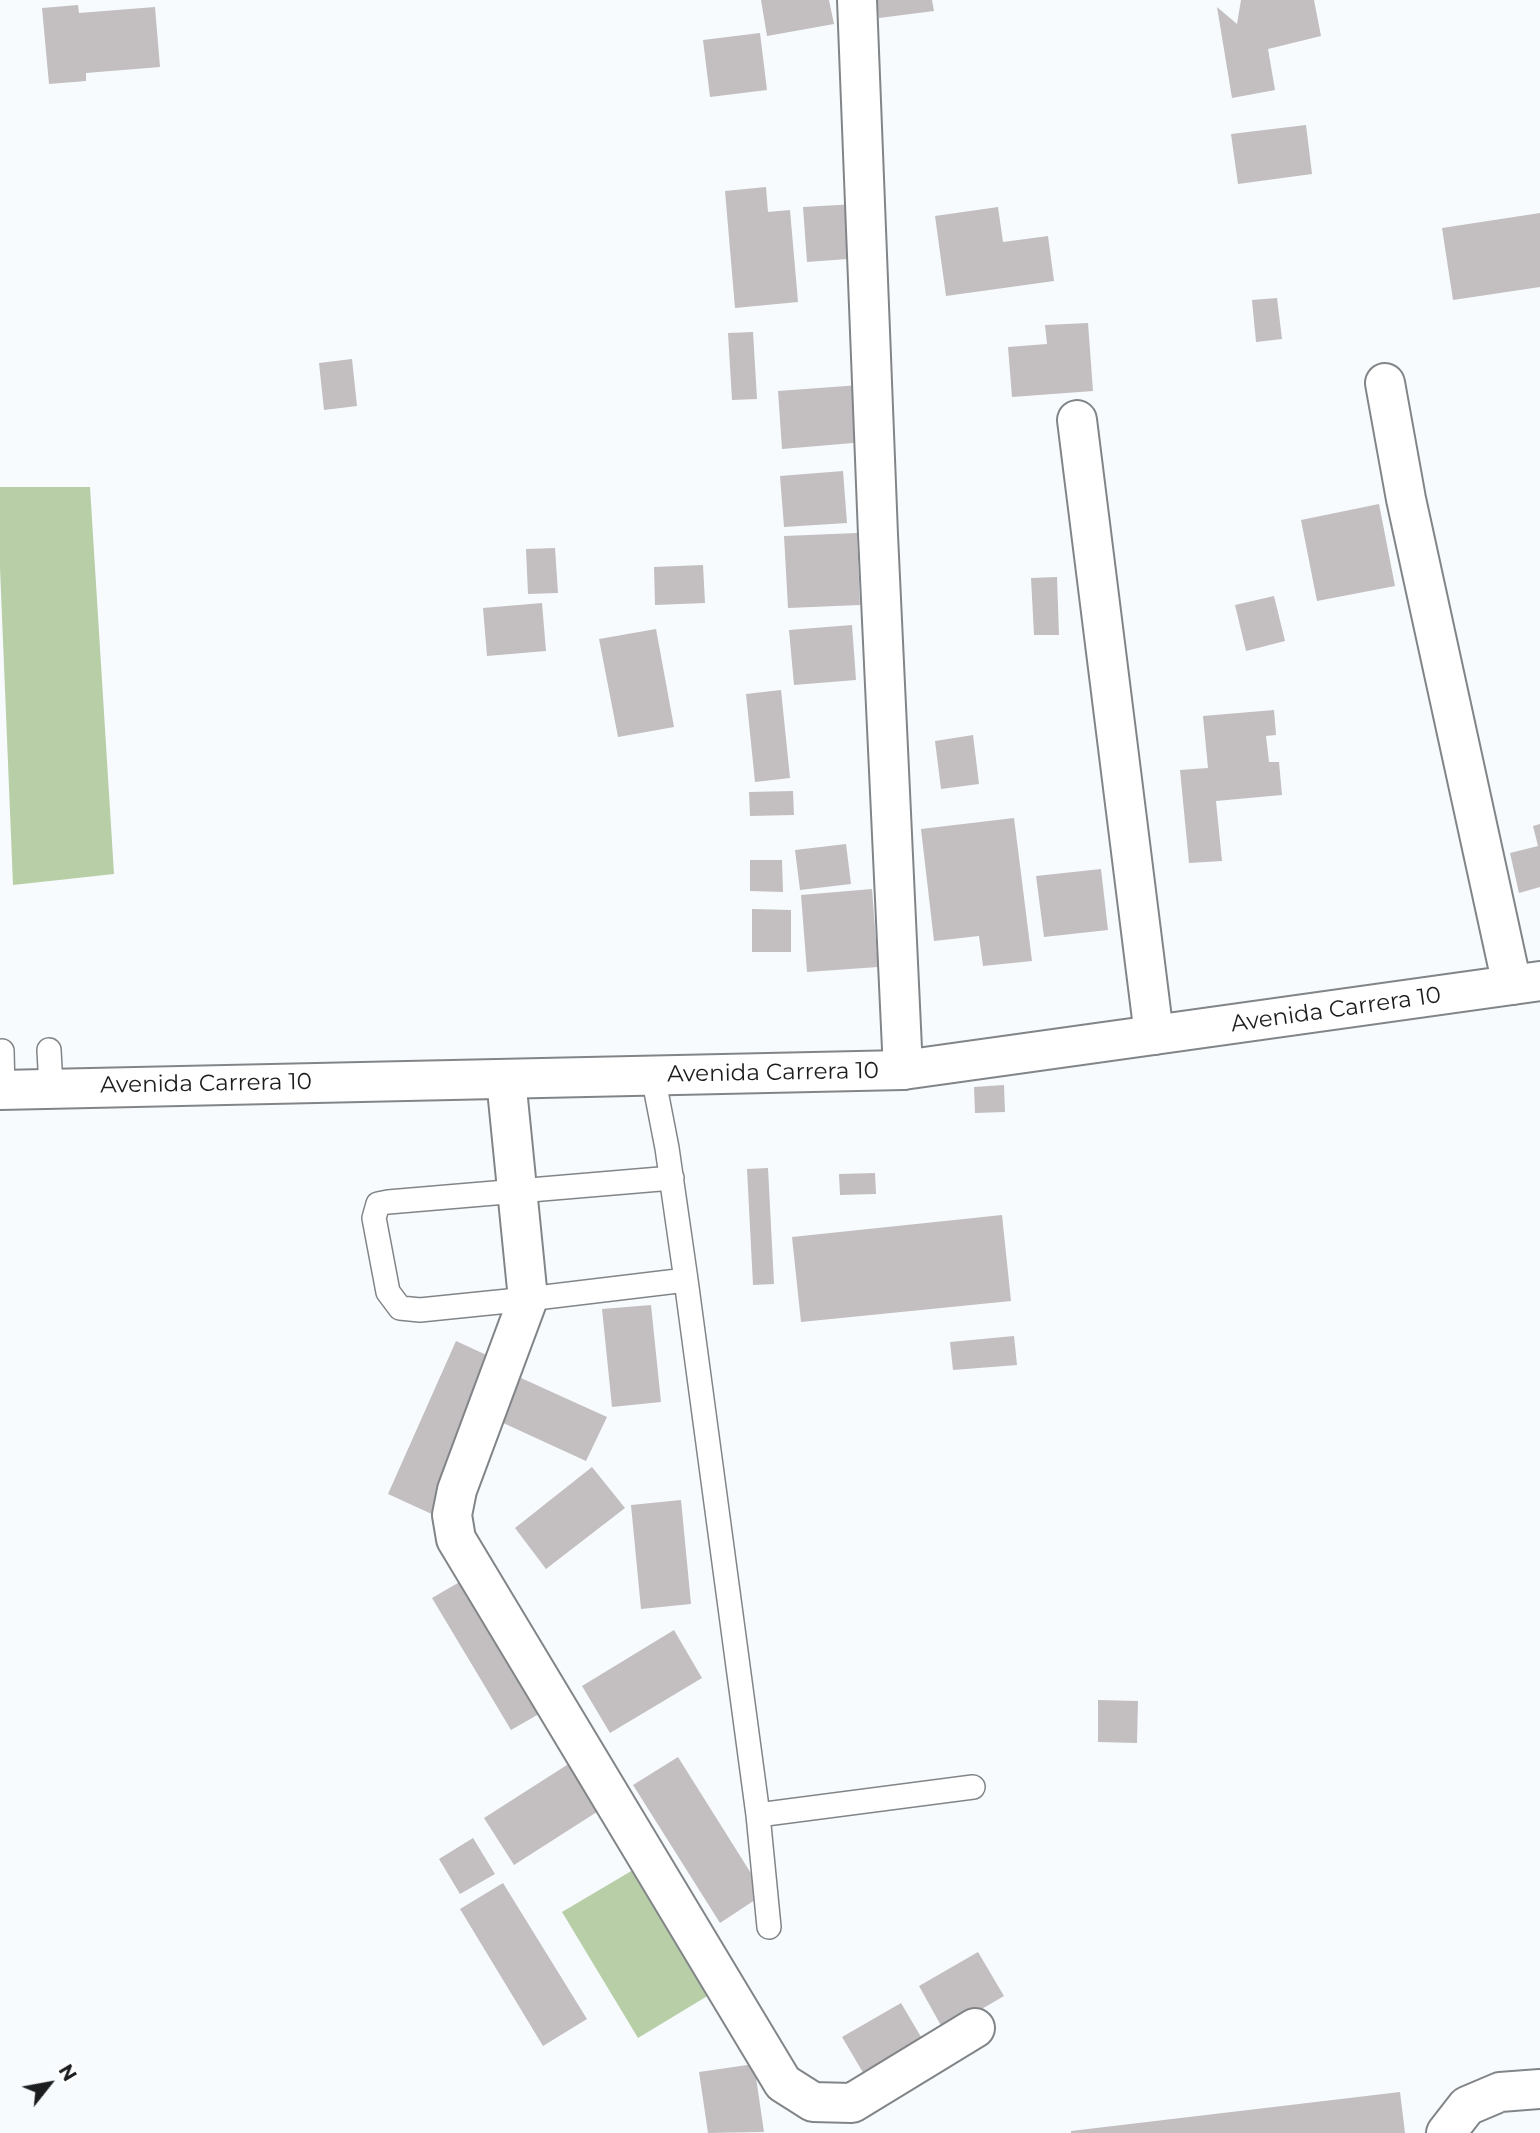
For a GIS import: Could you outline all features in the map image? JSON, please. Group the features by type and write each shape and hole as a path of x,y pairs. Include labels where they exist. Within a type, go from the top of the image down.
{"street":[{"path":"858,0 878,535 903,1070"},
{"path":"1385,383 1406,499 1526,983"},
{"path":"1077,420 1154,1035"},
{"name":"Avenida Carrera 10","path":"1,1090 50,1069 506,1079 903,1070 1526,983"},
{"path":"506,1079 527,1299 457,1490 452,1515 456,1539 783,2084 813,2102 852,2103 975,2028"},
{"path":"1446,2133 1467,2106 1500,2092 1540,2089"}],"lane":[{"path":"1,1090 2,1051"},
{"path":"653,1076 672,1178 686,1280 758,1815 769,1927"},
{"path":"672,1178 388,1202 377,1204 374,1218 388,1292 400,1308 420,1310 686,1280"},
{"path":"758,1815 972,1787"}],"green space":[{"path":"0,487 90,487 114,874 13,885 0,568"},
{"path":"638,1867 714,1992 638,2038 562,1912"}],"building":[{"path":"761,0 829,0 834,24 767,36"},
{"path":"876,0 932,0 934,11 879,18"},
{"path":"1241,0 1314,0 1321,36 1268,49 1275,90 1232,98 1217,7 1237,24"},
{"path":"78,5 79,13 155,7 160,67 86,73 86,81 49,84 42,8"},
{"path":"760,33 767,90 710,97 703,40"},
{"path":"1306,125 1312,174 1238,184 1231,134"},
{"path":"766,187 768,212 790,210 798,302 735,308 725,191"},
{"path":"856,204 861,258 807,262 803,207"},
{"path":"998,207 1003,242 1048,236 1054,281 946,296 935,216"},
{"path":"1540,213 1540,287 1453,300 1442,228"},
{"path":"1277,298 1282,339 1256,342 1252,300"},
{"path":"1088,323 1093,391 1012,397 1008,347 1047,344 1045,325"},
{"path":"753,332 757,399 732,400 728,333"},
{"path":"352,359 357,406 324,410 319,363"},
{"path":"860,385 865,442 782,449 778,391"},
{"path":"843,471 847,523 784,527 780,476"},
{"path":"1379,504 1395,586 1317,601 1301,520"},
{"path":"857,533 860,605 788,608 784,536"},
{"path":"555,548 558,593 528,594 526,549"},
{"path":"703,565 705,603 655,605 654,567"},
{"path":"1057,577 1059,635 1034,635 1031,578"},
{"path":"1274,596 1285,641 1246,651 1235,605"},
{"path":"542,603 546,651 487,656 483,608"},
{"path":"852,625 856,680 794,685 789,630"},
{"path":"656,629 674,727 618,737 599,639"},
{"path":"781,690 790,778 755,782 746,694"},
{"path":"1274,710 1276,735 1266,736 1269,762 1279,762 1282,795 1216,801 1222,861 1189,863 1180,770 1208,768 1203,716"},
{"path":"973,735 979,784 941,789 935,741"},
{"path":"793,791 794,815 750,816 749,792"},
{"path":"1014,818 1032,961 983,966 979,936 934,941 921,829"},
{"path":"1540,824 1540,887 1519,893 1510,853 1538,846 1533,826"},
{"path":"846,844 851,884 800,890 795,850"},
{"path":"750,860 782,860 783,892 750,891"},
{"path":"1101,869 1108,930 1044,937 1036,876"},
{"path":"872,889 878,967 807,972 801,895"},
{"path":"752,909 791,910 791,952 752,952"},
{"path":"1004,1085 1005,1112 975,1113 974,1087"},
{"path":"768,1168 774,1284 753,1285 747,1169"},
{"path":"875,1173 876,1194 840,1195 839,1174"},
{"path":"1002,1215 1011,1301 801,1322 792,1237"},
{"path":"651,1305 661,1402 612,1407 602,1309"},
{"path":"1014,1336 1017,1365 953,1370 950,1342"},
{"path":"456,1341 504,1363 436,1516 388,1494"},
{"path":"521,1378 607,1417 586,1461 501,1422"},
{"path":"592,1467 625,1508 546,1569 515,1528"},
{"path":"681,1500 691,1604 641,1609 631,1505"},
{"path":"475,1573 553,1706 511,1730 432,1598"},
{"path":"674,1630 702,1678 610,1733 582,1686"},
{"path":"1098,1700 1138,1701 1137,1743 1098,1742"},
{"path":"678,1757 764,1894 720,1923 633,1785"},
{"path":"570,1763 600,1810 514,1865 484,1818"},
{"path":"473,1838 495,1874 460,1894 439,1859"},
{"path":"503,1883 587,2019 543,2046 460,1909"},
{"path":"978,1952 1004,1996 944,2031 919,1986"},
{"path":"901,2003 927,2047 868,2081 842,2037"},
{"path":"754,2064 764,2132 708,2133 699,2072"},
{"path":"1400,2092 1405,2133 1071,2133 1071,2131"}]}
